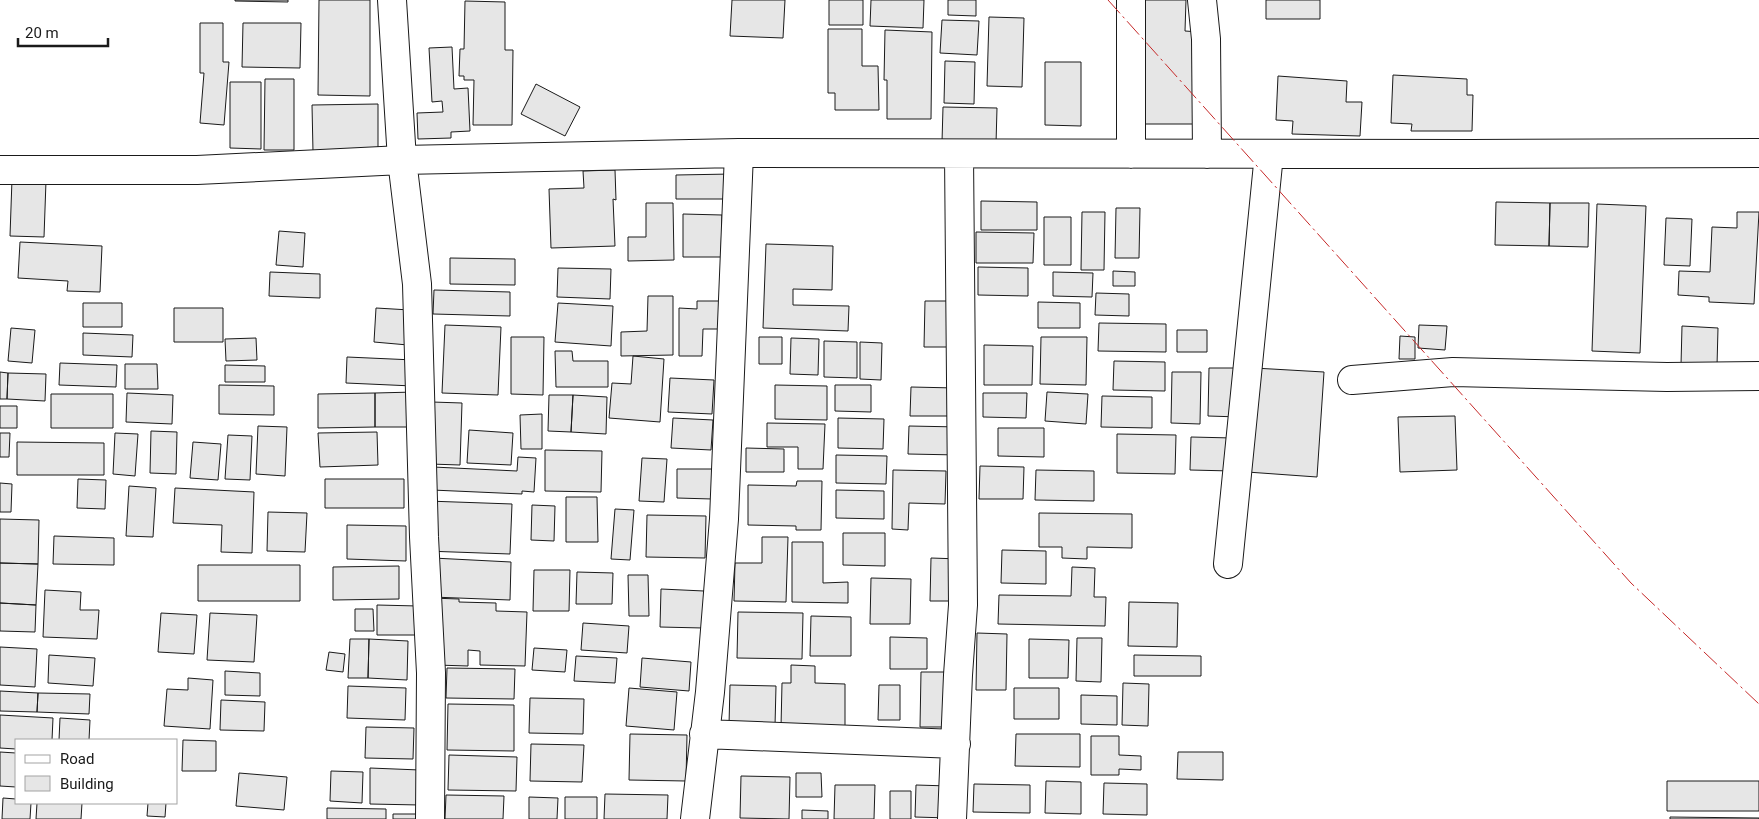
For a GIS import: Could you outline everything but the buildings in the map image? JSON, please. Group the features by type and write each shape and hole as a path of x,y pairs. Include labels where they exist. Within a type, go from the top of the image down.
{"street":[{"path":"392,0 402,160 417,284 424,537 431,673 430,819"},
{"path":"1131,0 1131,154"},
{"path":"1202,0 1206,39 1208,154"},
{"path":"695,819 710,692 724,518 739,153"},
{"path":"0,170 197,170 402,160 739,153 1759,153"},
{"path":"952,819 963,605 959,154"},
{"path":"1228,564 1269,154"},
{"path":"1352,380 1453,372 1667,377 1759,376"},
{"path":"704,734 956,744"}],"power":[{"path":"1108,0 1631,583 1759,704"}]}
